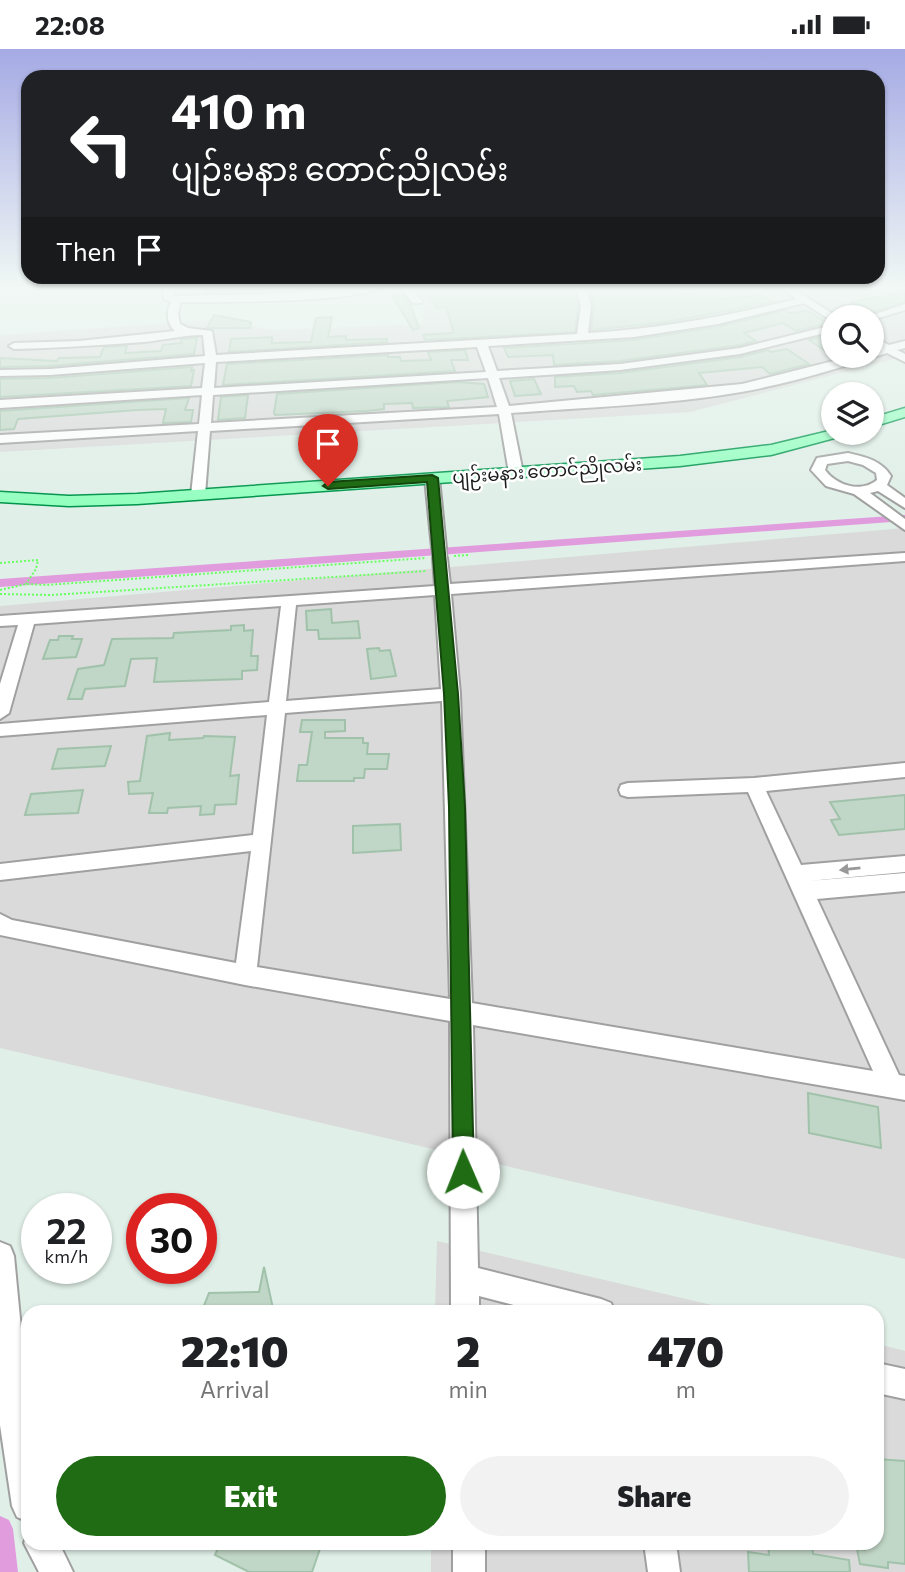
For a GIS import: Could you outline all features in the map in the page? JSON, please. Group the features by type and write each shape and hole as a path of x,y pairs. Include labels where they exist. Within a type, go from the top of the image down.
{"main road":[{"path":"884,419 905,412"},
{"name":"ပျဉ်းမနား တောင်ညိုလမ်း","path":"0,497 68,501 198,495 516,473 713,458 821,437"}],"street":[{"path":"0,373 50,372 228,358"},
{"path":"487,358 504,410 516,473"},
{"path":"0,404 620,367 693,358"},
{"path":"0,439 504,410 669,397 742,388 864,358"},
{"path":"198,495 211,359"},
{"path":"804,442 829,458"},
{"path":"880,486 884,476 868,462 848,457 829,458 818,465 821,476 836,486 858,491 899,521"},
{"path":"432,478 451,694 460,897 465,1305"},
{"path":"858,491 880,486 905,504"},
{"path":"0,621 289,601 441,563 905,557"},
{"path":"245,975 289,601"},
{"path":"0,713 27,620"},
{"path":"0,730 451,694"},
{"path":"628,790 754,785 905,771"},
{"path":"754,785 899,1087"},
{"path":"0,872 262,842"},
{"path":"800,883 903,872"},
{"path":"2,928 245,975 899,1087"},
{"path":"0,1256 21,1465"},
{"path":"464,1278 570,1305"},
{"path":"884,1380 905,1384"},
{"path":"44,1550 57,1572"},
{"path":"469,1550 470,1572"},
{"path":"661,1550 664,1572"}],"path":[{"path":"0,592 52,595 441,563 468,555"},
{"path":"0,563 38,561 26,584"},
{"path":"0,592 26,584 441,563"}],"shaded area":[{"path":"0,358 821,358 821,368 859,368 690,412 0,452"},
{"path":"905,528 905,1259 0,1048 0,606"},
{"path":"437,1241 712,1305 435,1305"},
{"path":"884,1346 905,1351 905,1572 431,1572 431,1550 884,1550"}],"building":[{"path":"0,358 57,361 59,358 145,358 0,367"},
{"path":"333,358 430,358 468,360 451,360 455,371 223,385 227,364"},
{"path":"553,358 642,358 554,365"},
{"path":"732,358 800,358 809,364 770,374 762,367 699,373 707,385 593,395 591,391 577,392 574,386 555,387 555,377 620,373"},
{"path":"192,367 191,371 194,370 191,386 0,397 0,379 50,378"},
{"path":"534,379 541,394 515,396 510,381"},
{"path":"458,382 484,384 488,397 447,401 449,407 413,408 412,403 384,404 384,409 367,411 274,413 277,394"},
{"path":"248,395 245,418 218,420 221,397"},
{"path":"189,398 185,410 193,410 191,422 163,423 166,409 137,410 18,419 14,429 0,430 0,411"},
{"path":"331,609 332,623 358,621 360,638 319,639 318,630 307,630 306,611"},
{"path":"244,625 244,631 253,630 251,656 258,656 257,670 242,671 242,679 154,682 157,658 131,659 125,686 85,689 82,699 68,699 78,669 104,665 112,639 173,638 174,633 231,630 231,626"},
{"path":"59,636 82,639 76,657 43,659 50,640 58,640"},
{"path":"379,648 380,651 390,650 396,676 371,679 367,649"},
{"path":"302,720 345,720 345,731 325,732 325,738 363,738 363,743 368,743 367,754 389,754 387,769 365,769 364,778 354,778 354,781 297,781 299,765 307,765 312,732 300,732"},
{"path":"170,733 169,740 204,736 235,737 230,776 239,775 236,804 215,805 214,814 200,815 201,806 168,808 167,813 149,813 153,793 129,794 128,782 140,781 147,736"},
{"path":"111,746 105,766 52,769 58,749"},
{"path":"83,790 78,813 25,815 31,794"},
{"path":"905,795 905,829 839,835 831,820 840,819 830,802"},
{"path":"400,824 401,850 353,853 353,826"},
{"path":"808,1093 878,1107 881,1148 809,1133"},
{"path":"264,1267 272,1305 204,1305 209,1293 259,1292"},
{"path":"884,1460 905,1461 905,1564 888,1562 888,1568 860,1564 857,1550 884,1550"},
{"path":"217,1550 320,1550 312,1572 249,1572 215,1555"},
{"path":"769,1550 813,1550 813,1554 849,1560 850,1572 749,1572 748,1552 769,1555"}],"waterway":[{"path":"0,583 905,518"},
{"path":"0,1529 5,1572"}],"route":[{"path":"328,486 432,478 451,694 457,807 463,1172"}]}
